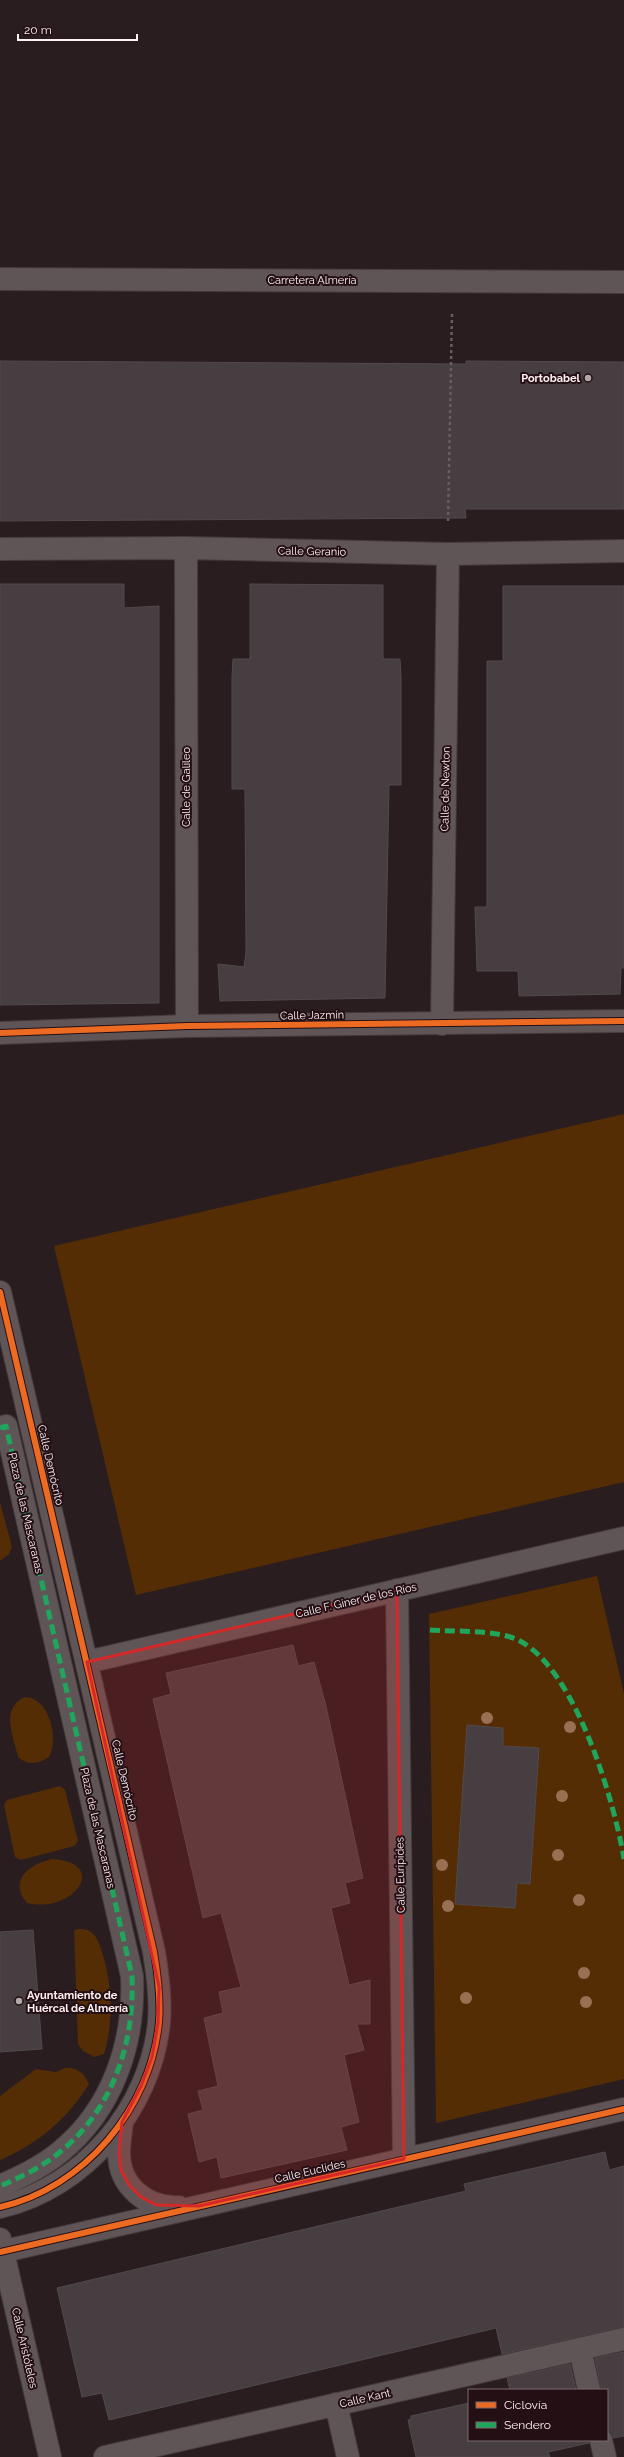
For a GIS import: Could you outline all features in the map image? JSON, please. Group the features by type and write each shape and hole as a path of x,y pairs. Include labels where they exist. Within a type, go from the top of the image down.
{"street":[{"name":"Carretera Almería","path":"0,279 624,282"},
{"name":"Calle Geranio","path":"0,549 186,548 448,554 624,551"},
{"name":"Calle de Galileo","path":"186,548 186,1026"},
{"name":"Calle de Newton","path":"442,1024 448,554"},
{"name":"Calle Jazmín","path":"0,1033 186,1026 624,1021"},
{"name":"Calle Demócrito","path":"0,1292 154,1952 159,1987 158,2023 152,2058 142,2086 122,2122 100,2149 74,2173 43,2192 0,2207"},
{"name":"Plaza de las Mascaranas","path":"0,1428 6,1426 8,1434 132,1976 133,1999 130,2030 124,2054 93,2119 60,2152 37,2168 0,2186"},
{"name":"Calle F. Giner de los Ríos","path":"87,1662 624,1538"},
{"name":"Calle Euripides","path":"397,1590 404,2159"},
{"name":"Calle Euclides","path":"1,2247 199,2206 624,2108"},
{"path":"122,2122 119,2153 121,2170 129,2185 140,2197 156,2205 172,2208 199,2206"},
{"name":"Calle Aristóteles","path":"1,2247 50,2457"},
{"name":"Calle Kant","path":"106,2457 624,2339"},
{"path":"580,2349 589,2389"},
{"path":"336,2404 348,2457"},
{"path":"601,2441 605,2457"}],"path":[{"path":"448,554 452,280"}],"highlighted area":[{"path":"397,1590 404,2159 199,2206 156,2205 141,2197 129,2185 121,2170 119,2153 122,2122 141,2086 152,2057 158,2023 159,1987 87,1662"}],"shaded area":[{"path":"624,1114 624,1482 136,1595 54,1246"},
{"path":"0,1502 12,1547 9,1554 0,1561"},
{"path":"597,1576 624,1694 624,2079 436,2123 429,1614","holes":["467,1725 503,1728 503,1746 539,1748 530,1884 517,1883 515,1908 455,1904"]},
{"path":"25,1697 34,1699 41,1704 50,1721 52,1730 52,1749 49,1757 33,1763 26,1762 18,1757 10,1723 10,1715 13,1708 17,1702"},
{"path":"60,1786 65,1790 78,1841 74,1846 21,1860 15,1857 4,1805 7,1800"},
{"path":"52,1859 70,1862 79,1869 82,1878 79,1887 71,1895 59,1901 44,1904 27,1903 22,1895 20,1881 29,1869 44,1861"},
{"path":"79,1929 90,1931 97,1939 106,1966 109,1981 111,2011 110,2026 104,2054 94,2057 83,2051 78,2044 74,1930"},
{"path":"65,2068 77,2070 83,2074 87,2080 89,2084 80,2097 61,2119 39,2138 14,2154 0,2160 0,2096 36,2069 56,2072"}],"building":[{"path":"0,361 466,364 466,361 624,362 624,509 465,509 466,518 0,521"},
{"path":"0,584 124,584 124,608 159,606 159,1003 0,1005"},
{"path":"250,584 383,585 383,659 400,659 401,677 401,785 389,785 385,998 220,1001 218,964 244,967 246,952 245,789 232,789 232,677 233,659 250,659"},
{"path":"503,586 624,586 624,968 621,968 620,994 519,996 518,971 477,971 475,907 487,907 487,661 503,661"},
{"path":"293,1645 298,1666 314,1662 326,1706 363,1878 345,1883 350,1903 331,1908 349,1985 370,1980 370,2024 357,2024 364,2050 344,2055 359,2122 341,2127 347,2150 221,2178 217,2157 199,2162 188,2114 203,2110 198,2091 218,2086 204,2018 223,2013 219,1992 241,1987 221,1913 203,1918 153,1699 171,1694 166,1673"},
{"path":"467,1725 503,1728 503,1746 539,1748 530,1884 517,1883 515,1908 455,1904"},
{"name":"Ayuntamiento de Huércal de Almería","path":"33,1930 42,2049 0,2052 0,1932"},
{"path":"605,2152 609,2170 624,2166 624,2327 502,2354 496,2328 109,2420 102,2393 82,2397 57,2288 466,2191 464,2184"},
{"path":"624,2352 624,2436 613,2438 608,2430 608,2389 601,2389 595,2358"},
{"path":"570,2364 576,2389 510,2389 507,2378"},
{"path":"468,2403 468,2441 589,2441 589,2443 548,2452 550,2457 416,2457 408,2420 411,2419 411,2416"}],"marked path":[{"path":"0,1428 6,1426 132,1976 132,2001 125,2049 117,2073 107,2095 94,2116 78,2135 60,2152 31,2171 0,2186"},
{"path":"430,1630 500,1634 520,1641 540,1657 558,1679 575,1708 589,1739 611,1804 624,1859"}],"cycle path":[{"path":"0,1033 187,1026 624,1021"},
{"path":"0,1292 154,1952 160,2004 159,2022 153,2054 143,2085 127,2113 108,2140 85,2163 59,2182 31,2197 0,2207"},
{"path":"0,2252 624,2109"}],"place":[{"name":"Portobabel","path":"588,378"},
{"name":"Ayuntamiento de Huércal de Almería","path":"19,2001"}]}
